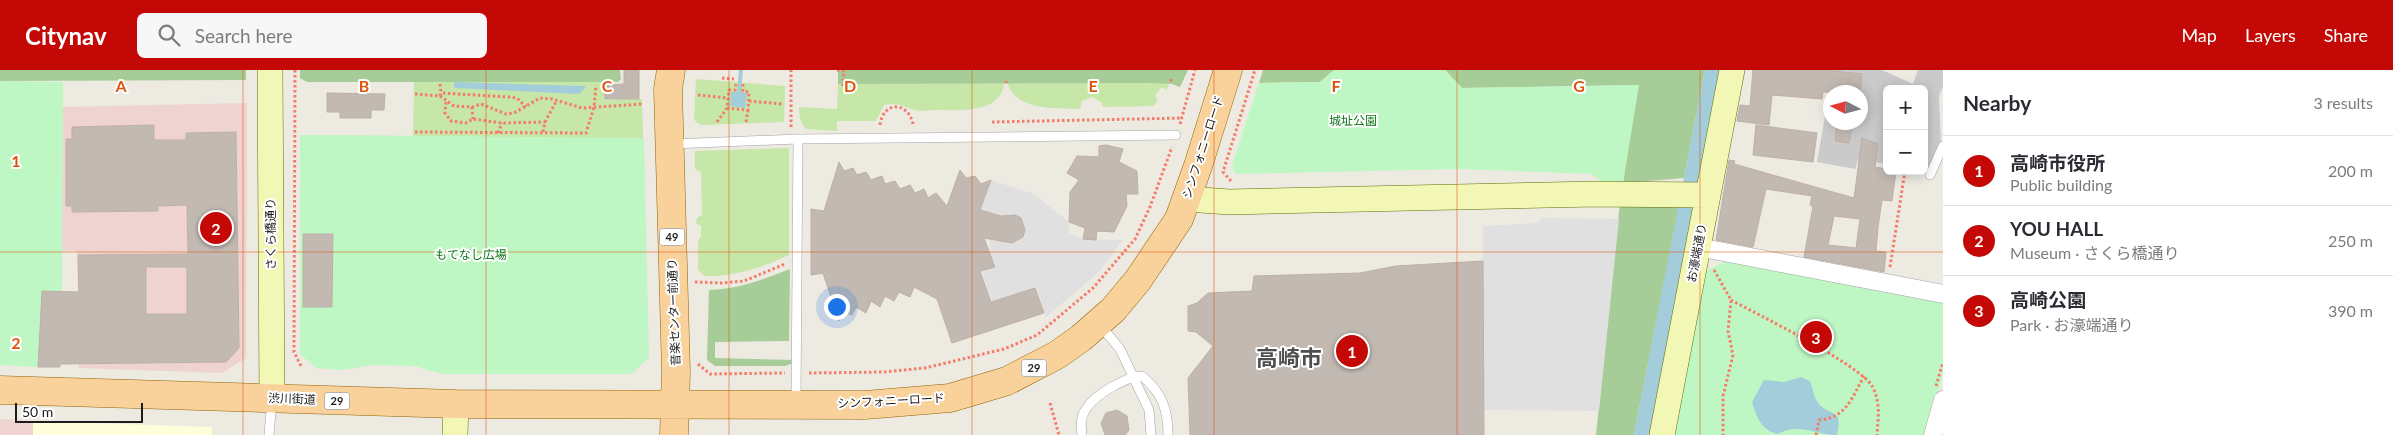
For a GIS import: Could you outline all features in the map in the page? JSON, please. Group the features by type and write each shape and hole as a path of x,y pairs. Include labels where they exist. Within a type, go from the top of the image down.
{"main road":[{"name":"音楽センター前通り","path":"671,70 668,89 675,403 674,435"},
{"name":"シンフォニーロード","path":"675,403 865,405 950,398 1007,381 1057,355 1098,323 1138,280 1179,219 1227,71"},
{"name":"渋川街道","path":"0,390 456,404 675,403"}],"street":[{"name":"さくら橋通り","path":"270,70 272,399"},
{"name":"お濠端通り","path":"1662,435 1698,247 1695,195 1732,70"},
{"path":"1187,199 1229,202 1596,194 1695,195"},
{"path":"1698,247 1943,294"},
{"path":"1933,435 1943,400"},
{"path":"455,435 456,404"}],"lane":[{"path":"669,144 795,139 1176,135"},
{"path":"795,139 798,259 798,373 796,405"},
{"path":"1930,175 1943,146"},
{"path":"1098,323 1120,349 1149,410 1151,435"},
{"path":"1082,435 1081,423 1086,408 1097,398 1132,377 1142,376 1156,388 1168,416 1168,435"},
{"path":"269,435 272,399"}],"path":[{"path":"295,70 294,352 301,366"},
{"path":"791,70 795,139"},
{"path":"837,70 844,71 844,86"},
{"path":"697,363 710,374 882,372 926,368 1004,349 1037,335 1093,288 1135,239 1150,207 1183,118 1195,70"},
{"path":"1236,182 1230,181 1223,172 1255,70"},
{"path":"716,122 727,108 729,90 736,90 735,82 722,78"},
{"path":"440,84 440,95 446,102 454,106 472,107 481,104 505,114 514,113 540,98 557,100 582,108 643,104"},
{"path":"743,84 743,91 749,92 746,122"},
{"path":"415,132 586,133 594,107 596,85"},
{"path":"415,94 517,98 526,106"},
{"path":"481,104 482,96"},
{"path":"698,96 728,98"},
{"path":"543,132 545,122 557,100"},
{"path":"748,101 782,104"},
{"path":"446,102 445,113 451,121 466,123 473,119 503,123 545,122"},
{"path":"472,107 473,119"},
{"path":"880,125 883,113 888,108 894,107 907,111 913,124"},
{"path":"727,108 748,110"},
{"path":"498,132 505,114"},
{"path":"983,123 1183,118"},
{"path":"465,132 466,123"},
{"path":"904,124 923,124"},
{"path":"870,125 888,125"},
{"path":"1888,282 1904,175"},
{"path":"1698,247 1730,300 1819,348 1864,376 1872,386 1879,405 1877,435"},
{"path":"694,282 722,283 744,280 798,259"},
{"path":"1723,435 1723,396 1733,355 1728,331 1730,300"},
{"path":"1816,435 1818,420 1832,419 1842,412 1864,376"},
{"path":"1050,403 1059,435"}],"shaded area":[{"path":"1833,70 1882,70 1913,84 1918,70 1943,70 1943,86 1939,96 1941,140 1928,169 1928,85 1883,85 1883,163 1858,160 1855,169 1817,162 1823,128 1823,130 1868,130 1868,85 1830,85"},
{"path":"247,103 246,358 222,373 79,368 77,251 62,250 63,107"},
{"path":"991,180 1034,194 1069,222 1069,233 1083,239 1123,240 1097,274 1046,317 1036,288 992,301 982,271 996,266 990,251 990,232 995,215 981,210"},
{"path":"1542,218 1619,219 1599,411 1484,410 1483,226 1538,223"},
{"path":"0,419 33,421 33,435 0,435"},
{"path":"33,421 212,427 212,435 33,435"}],"green space":[{"path":"0,70 246,70 246,80 0,81"},
{"path":"300,70 620,70 621,79 618,82 307,82 300,78"},
{"path":"838,70 1188,70 1180,87 1172,84 1150,83 838,84"},
{"path":"1263,70 1334,70 1320,82 1259,83"},
{"name":"城址公園","path":"1334,70 1445,70 1462,88 1639,85 1623,183 1606,185 1592,174 1459,169 1235,174 1232,165 1259,83 1320,82"},
{"path":"1445,70 1705,70 1684,178 1623,183 1638,85 1462,88"},
{"path":"696,79 785,86 784,122 701,125 694,120"},
{"path":"0,81 63,82 62,291 42,291 38,367 0,365"},
{"path":"414,82 604,82 604,100 642,99 644,169 300,135 413,136"},
{"path":"1169,83 1167,90 1162,87 1155,96 1158,99 1154,106 1103,107 1101,102 1092,97 1082,101 1080,109 1050,108 1028,104 1012,93 1008,84 1004,84 1001,94 995,101 977,108 919,111 888,104 884,105 876,121 837,121 837,131 807,129 801,122 799,114 799,107 837,109 838,84"},
{"name":"もてなし広場","path":"300,135 644,138 649,358 631,374 441,374 415,366 372,365 343,370 316,368 300,354"},
{"path":"789,148 789,255 748,270 727,275 705,276 698,270 698,241 701,236 701,226 696,224 697,218 702,215 701,172 695,169 695,151"},
{"path":"1680,201 1634,435 1596,435 1620,202"},
{"path":"1734,257 1943,300 1943,375 1926,435 1671,435 1702,273"},
{"path":"790,269 789,341 715,342 715,358 794,360 794,363 785,366 715,366 707,360 709,290 740,286"}],"water":[{"path":"739,70 743,70 741,92 747,93 745,108 730,106 731,92 737,92"},
{"path":"1705,70 1723,70 1653,435 1634,435"},
{"path":"454,82 585,86 585,88 579,94 454,88"},
{"path":"1801,377 1810,381 1817,402 1835,414 1839,420 1837,435 1800,429 1793,429 1778,434 1767,430 1760,422 1752,402 1764,380 1784,382"}],"building":[{"path":"624,70 639,70 639,99 605,99 604,85 624,84"},
{"path":"1753,70 1825,70 1862,74 1861,85 1823,85 1822,99 1772,95 1769,125 1737,121 1740,105 1750,106"},
{"path":"327,93 385,94 384,110 371,110 371,118 340,118 340,112 327,112"},
{"path":"154,125 154,140 186,140 186,133 236,132 239,348 226,362 60,364 60,367 38,367 42,291 79,292 78,255 188,254 187,205 158,206 158,211 72,212 72,206 66,206 66,139 72,139 72,127","holes":["146,267 187,267 187,314 146,314"]},
{"path":"1756,125 1817,133 1813,162 1753,155"},
{"path":"1836,130 1851,130 1849,143 1835,141"},
{"path":"1862,138 1878,144 1875,167 1883,168 1883,175 1895,175 1892,201 1882,200 1878,227 1876,251 1886,252 1884,272 1804,257 1813,206 1810,205 1812,196 1766,189 1753,247 1716,240 1729,160 1735,161 1734,164 1854,198","holes":["1834,216 1860,219 1856,248 1828,245"]},
{"path":"1106,145 1123,149 1119,162 1137,171 1138,194 1126,194 1127,206 1114,232 1097,231 1096,240 1083,239 1085,228 1069,222 1070,192 1079,180 1067,173 1077,156 1099,157 1099,146"},
{"path":"839,162 844,171 853,168 857,175 866,172 871,180 882,176 885,184 895,181 900,189 910,185 915,193 924,189 928,198 936,193 947,206 960,170 966,178 975,176 981,184 991,180 980,210 1001,216 1016,215 1021,218 1025,230 1023,237 1012,243 984,238 995,267 980,271 991,302 1035,288 1044,313 952,343 937,299 914,287 910,297 899,292 894,301 885,296 880,307 871,301 866,313 856,307 852,315 844,312 839,321 823,273 811,275 811,209 824,211"},
{"path":"303,234 333,234 332,307 303,307"},
{"path":"1483,261 1484,435 1190,435 1188,378 1213,346 1196,332 1188,331 1188,306 1197,303 1208,293 1252,291 1254,276 1360,273 1396,266"},
{"path":"1117,410 1127,416 1129,430 1125,435 1105,435 1101,423 1106,413"}],"place":[{"name":"YOU HALL","path":"216,228"},
{"name":"高崎公園","path":"1816,337"},
{"name":"高崎市役所","path":"1352,351"}],"district":[{"name":"高崎市","path":"1289,358"}]}
